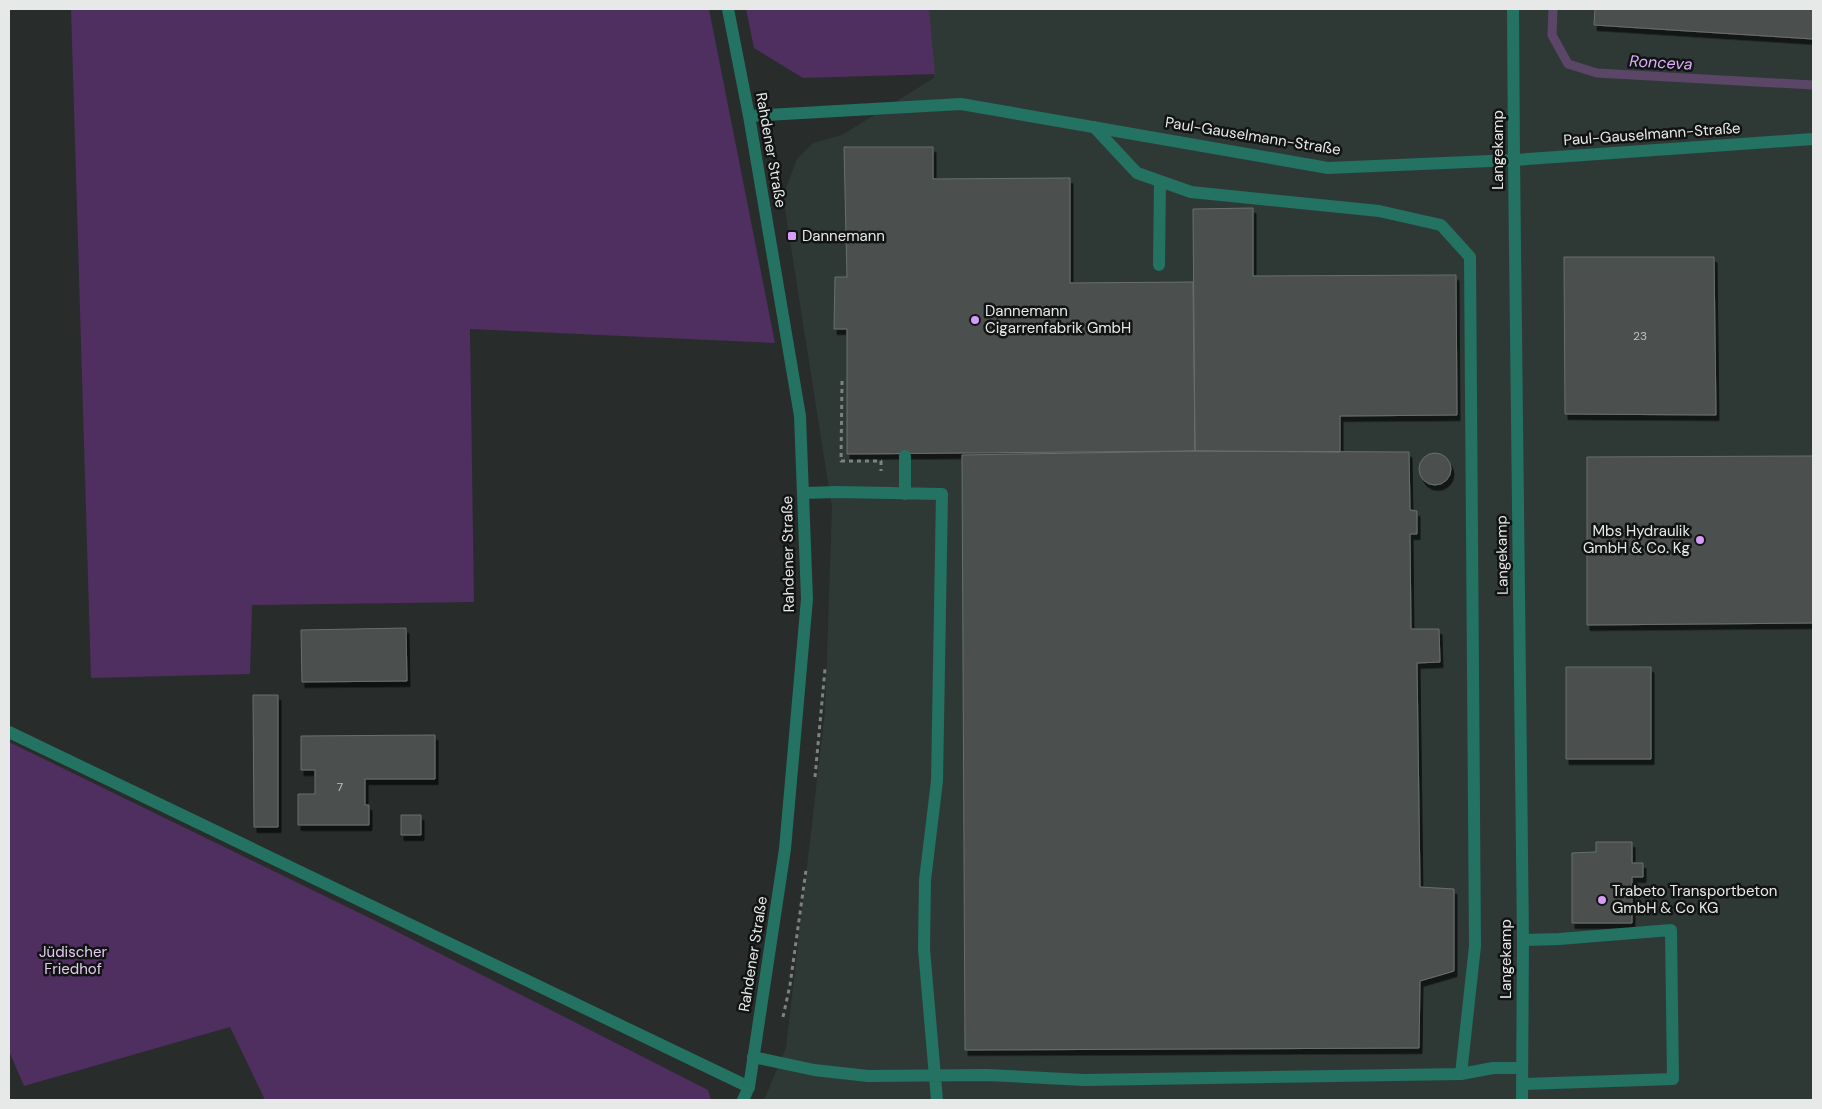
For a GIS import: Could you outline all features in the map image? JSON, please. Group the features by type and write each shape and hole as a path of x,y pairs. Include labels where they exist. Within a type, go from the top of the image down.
{"street":[{"name":"Rahdener Straße","path":"728,9 750,116 800,416 807,599 786,840 749,1087 743,1100"},
{"name":"Langekamp","path":"1513,9 1523,940 1522,1100"},
{"name":"Paul-Gauselmann-Straße","path":"750,116 961,104 1328,168 1514,160 1813,139"},
{"path":"1094,127 1137,173 1191,192 1380,211 1441,225 1470,257 1475,946 1461,1074"},
{"path":"1159,265 1160,181"},
{"path":"905,456 905,494"},
{"path":"803,493 942,494 937,781 925,890 924,949 937,1100"},
{"path":"9,732 749,1087"},
{"path":"1522,1084 1673,1079 1671,930 1523,940"},
{"path":"753,1057 814,1070 868,1076 987,1075 1084,1080 1461,1074 1494,1068 1522,1068"}],"path":[{"path":"842,381 841,461 881,461 881,474"}],"shaded area":[{"path":"928,9 1813,9 1813,1100 764,1100 786,1048 825,711 832,508 783,196 797,159 813,143 842,135 934,78"}],"green space":[{"path":"71,9 709,9 775,343 470,329 474,602 252,605 250,674 91,678"},
{"path":"746,9 929,9 935,74 803,78 754,48"},
{"name":"Jüdischer Friedhof","path":"9,742 382,924 708,1090 711,1100 265,1100 230,1027 24,1086 9,1051"}],"building":[{"path":"1595,9 1813,9 1813,39 1594,25"},
{"path":"844,147 933,147 933,179 1070,178 1070,283 1193,282 1195,451 847,454 847,329 834,329 835,277 847,277"},
{"path":"1253,208 1253,276 1456,275 1457,415 1340,416 1340,452 1195,451 1193,209"},
{"path":"1564,257 1714,257 1716,415 1565,414"},
{"path":"1195,451 1409,452 1410,510 1417,511 1417,534 1410,534 1411,629 1439,629 1440,662 1417,663 1420,887 1454,889 1454,971 1420,981 1419,1048 965,1050 962,455"},
{"path":"1435,453 1441,454 1446,458 1450,463 1450,475 1446,480 1441,484 1435,485 1429,484 1424,480 1420,475 1419,469 1420,463 1424,458 1429,454"},
{"name":"Mbs Hydraulik GmbH & Co. Kg","path":"1813,456 1813,623 1587,625 1587,457"},
{"path":"406,628 407,681 302,682 301,630"},
{"path":"1566,667 1651,667 1651,759 1566,759"},
{"path":"253,695 278,695 278,827 254,827"},
{"path":"435,735 435,779 365,779 365,805 369,805 369,825 298,825 298,794 315,794 315,770 301,770 301,736"},
{"path":"401,815 421,815 421,835 401,835"},
{"name":"Trabeto Transportbeton GmbH & Co KG","path":"1596,842 1632,842 1632,863 1643,863 1643,877 1632,877 1632,923 1572,923 1572,853 1596,852"}],"waterway":[{"name":"Ronceva","path":"1553,9 1552,35 1568,64 1597,73 1813,85"}],"place":[{"name":"Dannemann","path":"792,236"},
{"name":"Dannemann Cigarrenfabrik GmbH","path":"975,320"},
{"name":"Mbs Hydraulik GmbH & Co. Kg","path":"1700,540"},
{"name":"Trabeto Transportbeton GmbH & Co KG","path":"1602,900"}]}
